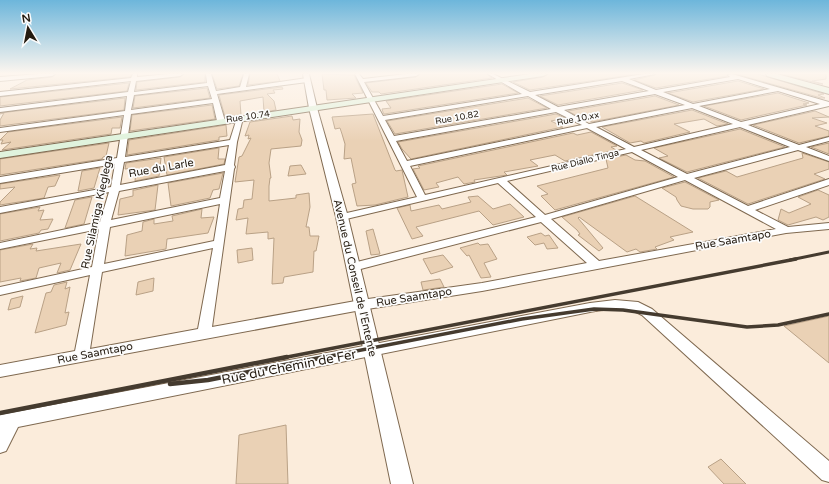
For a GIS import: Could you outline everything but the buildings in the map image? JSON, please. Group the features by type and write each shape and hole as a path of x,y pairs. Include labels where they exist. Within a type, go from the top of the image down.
{"main road":[{"name":"Rue 10.74","path":"0,154 392,97"}],"street":[{"path":"0,110 111,97"},
{"name":"Rue Silamiga Kieglega","path":"82,355 105,224 115,188 131,97"},
{"path":"214,97 221,121"},
{"name":"Avenue du Conseil de l'Entente","path":"311,97 342,217 402,484"},
{"path":"368,97 406,164 423,199"},
{"path":"380,119 514,97"},
{"path":"534,97 786,230"},
{"name":"Rue 10.82","path":"392,139 624,97"},
{"path":"668,97 829,159"},
{"name":"Rue 10.xx","path":"406,164 588,126 740,97"},
{"path":"804,97 829,104"},
{"path":"0,130 215,101"},
{"name":"Rue Diallo Tinga","path":"342,217 829,104"},
{"path":"812,108 823,112"},
{"path":"204,333 220,243 224,200 231,167 234,142 240,118"},
{"path":"353,267 544,218 686,177 829,139"},
{"path":"0,180 234,142"},
{"name":"Rue du Larle","path":"0,210 231,167"},
{"path":"502,181 596,265"},
{"path":"748,209 829,182"},
{"path":"0,246 224,200"},
{"name":"Rue Saamtapo","path":"0,371 361,305 482,286 786,230 829,226"},
{"path":"0,291 220,243"},
{"name":"Rue du Chemin de Fer","path":"6,421 613,304 634,305 641,307 647,312 829,473"},
{"path":"0,445 6,421"}],"railway":[{"path":"790,260 829,252"},
{"path":"282,358 796,259"},
{"path":"320,358 522,319 594,309 623,310 747,327 778,325 829,314"},
{"path":"0,413 287,357"},
{"path":"170,384 208,380 325,357"}]}
